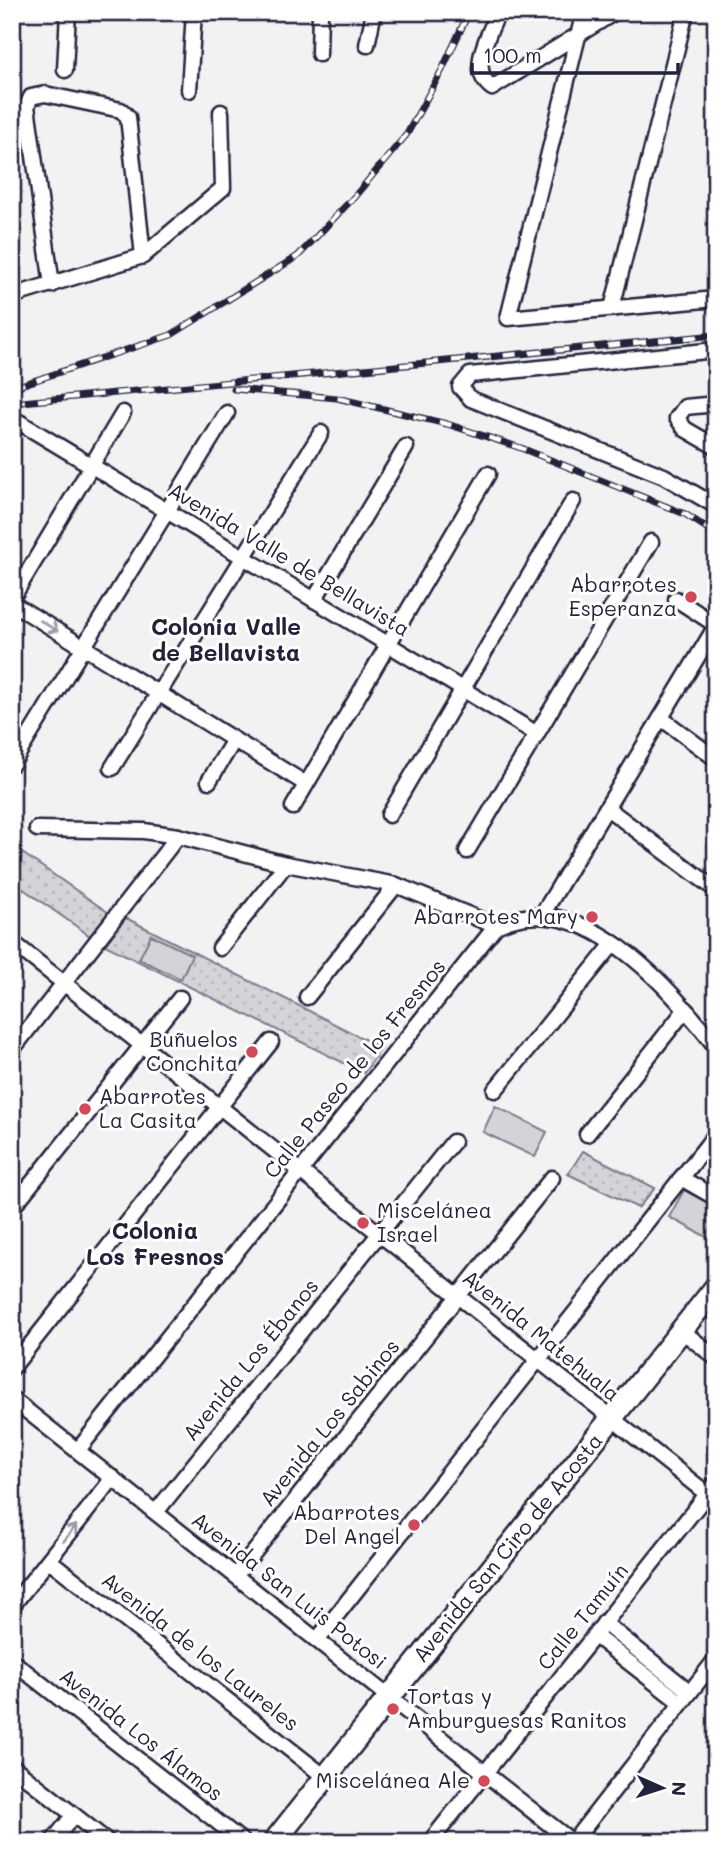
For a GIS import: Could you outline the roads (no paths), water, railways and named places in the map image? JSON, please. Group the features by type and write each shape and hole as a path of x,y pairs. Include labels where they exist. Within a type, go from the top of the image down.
{"street":[{"path":"65,70 68,12"},
{"path":"189,90 194,12"},
{"path":"319,54 320,12"},
{"path":"367,44 374,12"},
{"path":"498,12 482,52 479,68 483,81 492,88 615,12"},
{"path":"584,12 508,318 716,299"},
{"path":"612,308 686,12"},
{"path":"52,285 27,106 31,97 44,94 121,110 128,117 143,256"},
{"path":"12,296 143,256 223,188 221,112"},
{"path":"716,350 470,375 460,387 471,398 664,475 716,506"},
{"path":"716,404 685,407 677,418 685,429 716,447"},
{"path":"123,413 13,597 84,648 306,784"},
{"path":"12,764 227,413"},
{"name":"Avenida Valle de Bellavista","path":"15,427 91,466 537,734"},
{"path":"112,768 321,433"},
{"path":"314,600 406,447"},
{"path":"293,807 488,474"},
{"path":"389,815 573,501"},
{"path":"467,851 651,542"},
{"path":"676,598 716,625"},
{"path":"542,915 713,631 716,631"},
{"path":"661,718 716,758"},
{"path":"209,781 234,740"},
{"path":"607,808 716,890"},
{"path":"37,829 144,831 178,836 286,864 396,885 496,926 523,917 542,915 581,926 613,944 658,980 686,1009 716,1047"},
{"path":"12,1050 178,836"},
{"path":"220,948 286,864"},
{"path":"307,997 396,885"},
{"name":"Calle Paseo de los Fresnos","path":"78,1450 496,926"},
{"name":"Avenida Matehuala","path":"12,942 611,1418 713,1493"},
{"path":"495,1090 613,944"},
{"path":"12,1208 180,998"},
{"path":"587,1134 686,1009"},
{"path":"12,1368 271,1042"},
{"path":"317,1640 716,1134"},
{"name":"Avenida Los Ébanos","path":"156,1512 453,1142"},
{"name":"Avenida Los Sabinos","path":"236,1575 552,1178"},
{"path":"681,1178 716,1198"},
{"name":"Avenida San Ciro de Acosta","path":"274,1842 715,1288"},
{"path":"681,1330 716,1358"},
{"name":"Avenida San Luis Potosi","path":"12,1399 572,1842"},
{"path":"12,1606 113,1478"},
{"name":"Calle Tamuín","path":"430,1842 594,1635 713,1493"},
{"name":"Avenida de los Laureles","path":"49,1559 325,1777"},
{"path":"604,1623 685,1698"},
{"path":"594,1635 685,1698"},
{"path":"572,1842 716,1658"},
{"name":"Avenida Los Álamos","path":"12,1661 243,1842"},
{"path":"12,1766 107,1842"},
{"path":"52,1842 73,1816"}],"railway":[{"path":"12,388 171,335 298,256 355,196 407,134 442,70 469,12"},
{"path":"12,403 716,335"},
{"path":"234,389 337,398 447,424 521,448 685,514 716,534"}],"place":[{"name":"Abarrotes Esperanza","path":"691,597"},
{"name":"Abarrotes Mary","path":"592,917"},
{"name":"Buñuelos Conchita","path":"252,1052"},
{"name":"Abarrotes La Casita","path":"85,1109"},
{"name":"Miscelánea Israel","path":"363,1223"},
{"name":"Abarrotes Del Angel","path":"414,1525"},
{"name":"Tortas y Amburguesas Ranitos","path":"393,1709"},
{"name":"Miscelánea Ale","path":"484,1781"}],"district":[{"name":"Colonia Valle de Bellavista","path":"226,640"},
{"name":"Colonia Los Fresnos","path":"155,1244"}]}
